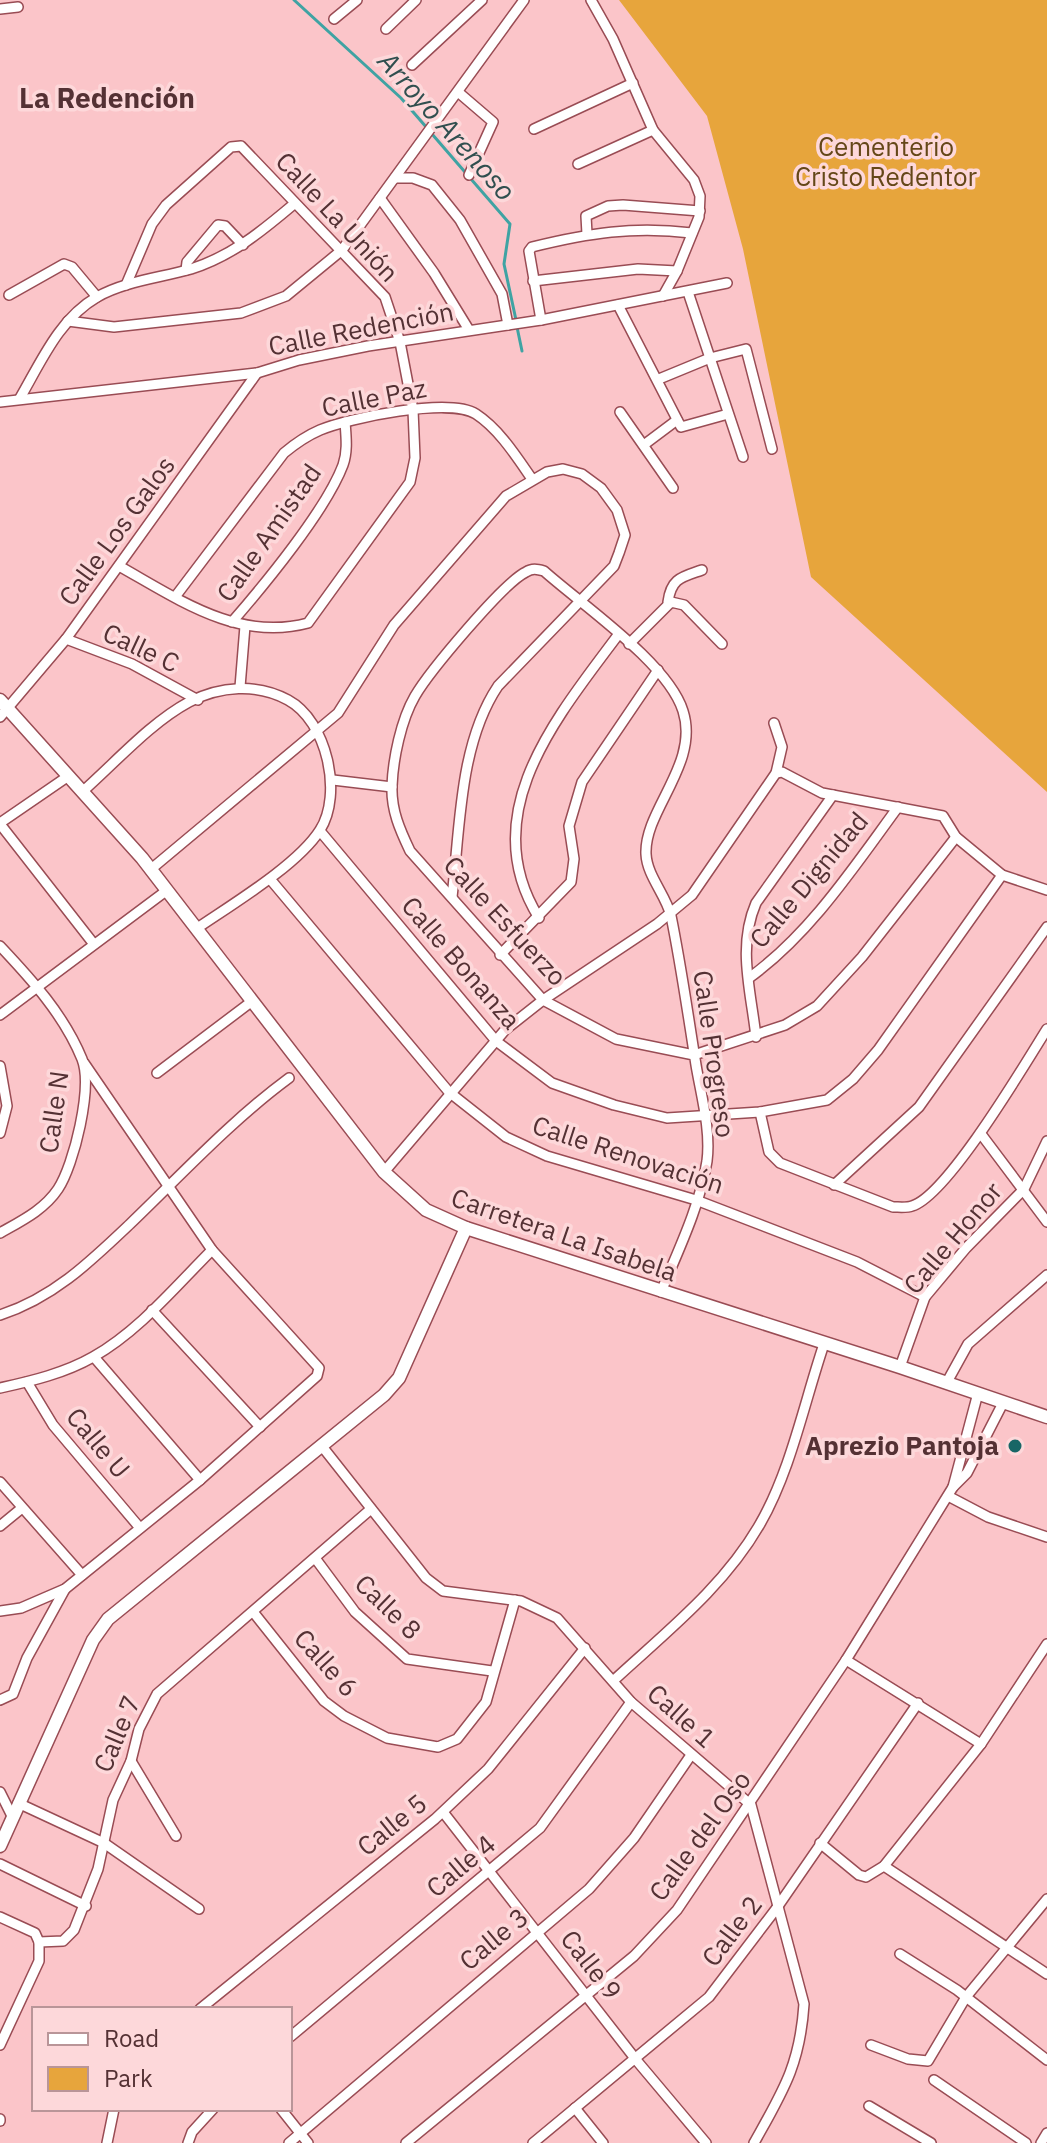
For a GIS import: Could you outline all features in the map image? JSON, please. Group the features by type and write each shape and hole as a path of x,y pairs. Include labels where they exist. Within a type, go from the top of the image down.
{"main road":[{"name":"Carretera La Isabela","path":"3,709 150,870 384,1172 426,1210 466,1228 1047,1417"},
{"path":"1,1842 93,1640 108,1619 384,1395 399,1378 466,1228"}],"street":[{"path":"334,19 357,0"},
{"path":"386,29 416,0"},
{"path":"412,65 482,0"},
{"path":"68,321 114,327 241,313 286,296 342,250 524,0"},
{"path":"591,0 653,130 694,180 700,196 700,211 692,233 663,296"},
{"path":"0,9 18,7"},
{"path":"534,129 633,83"},
{"path":"458,92 493,122 469,175"},
{"path":"578,164 653,130"},
{"name":"Calle La Unión","path":"119,566 199,611 245,626 290,628 308,623 415,473 413,410 400,342 385,297 237,144 166,205 152,224 126,285"},
{"path":"395,178 413,178 432,185 460,220 502,294 511,324"},
{"path":"380,198 434,273 469,330"},
{"path":"20,398 56,335 97,297 126,285 186,270 243,245 294,204"},
{"path":"587,234 586,216 608,206 700,211"},
{"path":"186,270 187,262 218,225 225,226 243,245"},
{"path":"536,320 530,248 587,234 637,228 692,233"},
{"path":"9,295 64,264 72,267 97,297"},
{"path":"533,281 638,269 677,271"},
{"name":"Calle Redención","path":"0,402 119,391 257,373 299,360 536,320 727,283"},
{"path":"688,292 743,457"},
{"path":"618,305 682,428 728,414"},
{"path":"659,379 741,348 747,351 772,449"},
{"name":"Calle Los Galos","path":"3,709 66,639 257,373"},
{"name":"Calle Paz","path":"175,597 284,453 303,437 345,422 413,410 461,408 475,413 510,448 532,479"},
{"path":"620,412 673,488"},
{"path":"645,444 677,420"},
{"name":"Calle Amistad","path":"232,622 265,584 335,483 347,446 345,422"},
{"path":"150,870 338,713 394,625 489,512 532,479 563,469 582,474 601,488 617,510 625,535 614,566 498,686 484,706 465,788 452,897"},
{"name":"Calle Progreso","path":"534,569 544,571 658,670 684,712 673,785 654,820 646,845 646,859 670,911 705,1118 707,1160 696,1200 661,1292"},
{"name":"Calle Esfuerzo","path":"534,569 524,572 495,597 414,697 400,741 392,787 396,823 410,851 543,1000 616,1039 694,1055 756,1037 785,1025 817,1006 837,986 956,837"},
{"path":"629,644 668,602 669,588 680,576 702,570"},
{"path":"668,602 684,605 722,644"},
{"name":"Calle Amistad","path":"240,687 245,626"},
{"path":"539,918 525,895 517,870 515,834 525,780 554,721 618,635"},
{"name":"Calle C","path":"66,639 132,664 198,700"},
{"path":"500,955 571,882 574,859 569,826 582,782 658,670"},
{"path":"82,792 155,728 198,700 240,687 289,701 304,713 333,780 320,831 270,879 196,929"},
{"path":"384,1172 449,1092 496,1041 543,1000 657,924 692,895 776,773 782,747 774,723"},
{"path":"776,773 782,772 833,795 943,816 956,837 1002,875 1047,890"},
{"path":"67,777 0,823 93,943"},
{"path":"333,780 392,787"},
{"path":"756,1037 744,938 756,903 833,795"},
{"name":"Calle Dignidad","path":"749,978 778,957 813,918 898,807"},
{"name":"Calle Bonanza","path":"320,831 496,1041 552,1083 614,1105 667,1118 705,1118 760,1112 827,1100 853,1079 1002,875"},
{"name":"Calle Renovación","path":"270,879 449,1092 506,1137 547,1156 696,1200 857,1262 925,1297"},
{"path":"0,1015 166,891"},
{"path":"834,1185 919,1107 1047,927"},
{"name":"Calle N","path":"0,946 38,988 67,1030 84,1063 77,1138 63,1178 37,1211 0,1233"},
{"path":"157,1073 251,1002"},
{"path":"760,1112 769,1152 780,1163 893,1207 912,1206 928,1197 981,1134 1047,1029"},
{"path":"0,1611 21,1608 65,1589 200,1480 317,1376 319,1368 212,1250 84,1063"},
{"path":"0,1066 7,1106 0,1133"},
{"path":"0,1315 28,1306 88,1265 235,1122 289,1078"},
{"path":"981,1134 1047,1222"},
{"name":"Calle Honor","path":"900,1367 925,1297 966,1248 1024,1189 1047,1141"},
{"path":"0,1388 27,1382 94,1357 152,1310 212,1250"},
{"path":"947,1382 968,1344 1047,1275"},
{"path":"152,1310 260,1427"},
{"path":"613,1681 714,1587 760,1525 778,1486 824,1344"},
{"path":"94,1357 200,1480"},
{"name":"Calle U","path":"27,1382 53,1425 140,1528"},
{"name":"Calle del Oso","path":"951,1492 978,1393"},
{"name":"Calle del Oso","path":"406,2143 634,1956 677,1910 751,1805 951,1492 967,1473 1003,1403"},
{"name":"Calle 1","path":"321,1445 426,1578 443,1591 515,1600 557,1618 631,1702 751,1805"},
{"path":"0,1482 82,1575"},
{"path":"951,1492 988,1517 1047,1537"},
{"path":"0,1526 22,1508"},
{"name":"Calle 7","path":"39,1942 63,1941 74,1930 86,1906 113,1800 131,1761 139,1729 157,1694 371,1509"},
{"name":"Calle 8","path":"315,1558 355,1612 407,1659 492,1671"},
{"path":"0,1700 13,1694 27,1658 65,1589"},
{"name":"Calle 6","path":"254,1613 324,1701 361,1727 414,1745 438,1747 457,1739 486,1702 492,1671 515,1600"},
{"path":"820,1843 859,1875 866,1877 884,1866 981,1744 1047,1644"},
{"name":"Calle 5","path":"204,2007 443,1812 488,1769 585,1648"},
{"path":"846,1660 981,1744"},
{"name":"Calle 4","path":"292,2035 540,1828 631,1702"},
{"name":"Calle 2","path":"533,2143 637,2061 709,1997 776,1909 918,1703"},
{"name":"Calle 3","path":"289,2143 589,1889 634,1838 691,1755"},
{"path":"131,1761 176,1836"},
{"path":"0,1792 12,1816"},
{"path":"18,1803 104,1843 199,1909"},
{"path":"751,1805 776,1909 804,2004 802,2038 793,2072 754,2143"},
{"name":"Calle 9","path":"443,1812 637,2061 706,2143"},
{"path":"0,1864 86,1906"},
{"path":"884,1866 1047,1974"},
{"path":"871,2045 908,2059 928,2061 966,1997 1047,1899"},
{"path":"0,1917 26,1927 35,1933 39,1942 39,1961 0,2045"},
{"path":"900,1954 966,1997 1047,2060"},
{"path":"934,2080 1026,2143"},
{"path":"869,2106 931,2143"},
{"path":"575,2108 603,2143"},
{"path":"107,2143 114,2111"},
{"path":"188,2143 192,2132 211,2111"},
{"path":"282,2111 308,2143"},
{"path":"1041,2143 1047,2133"}],"green space":[{"name":"Cementerio Cristo Redentor","path":"619,0 1047,0 1047,792 811,577 743,249 707,116"}],"waterway":[{"name":"Arroyo Arenoso","path":"294,0 401,98 427,128"},
{"name":"Arroyo Arenoso","path":"432,134 510,224 504,264 516,320"},
{"name":"Arroyo Arenoso","path":"517,327 522,351"}],"place":[{"name":"Aprezio Pantoja","path":"1015,1446"}],"district":[{"name":"La Redención","path":"107,98"}]}
